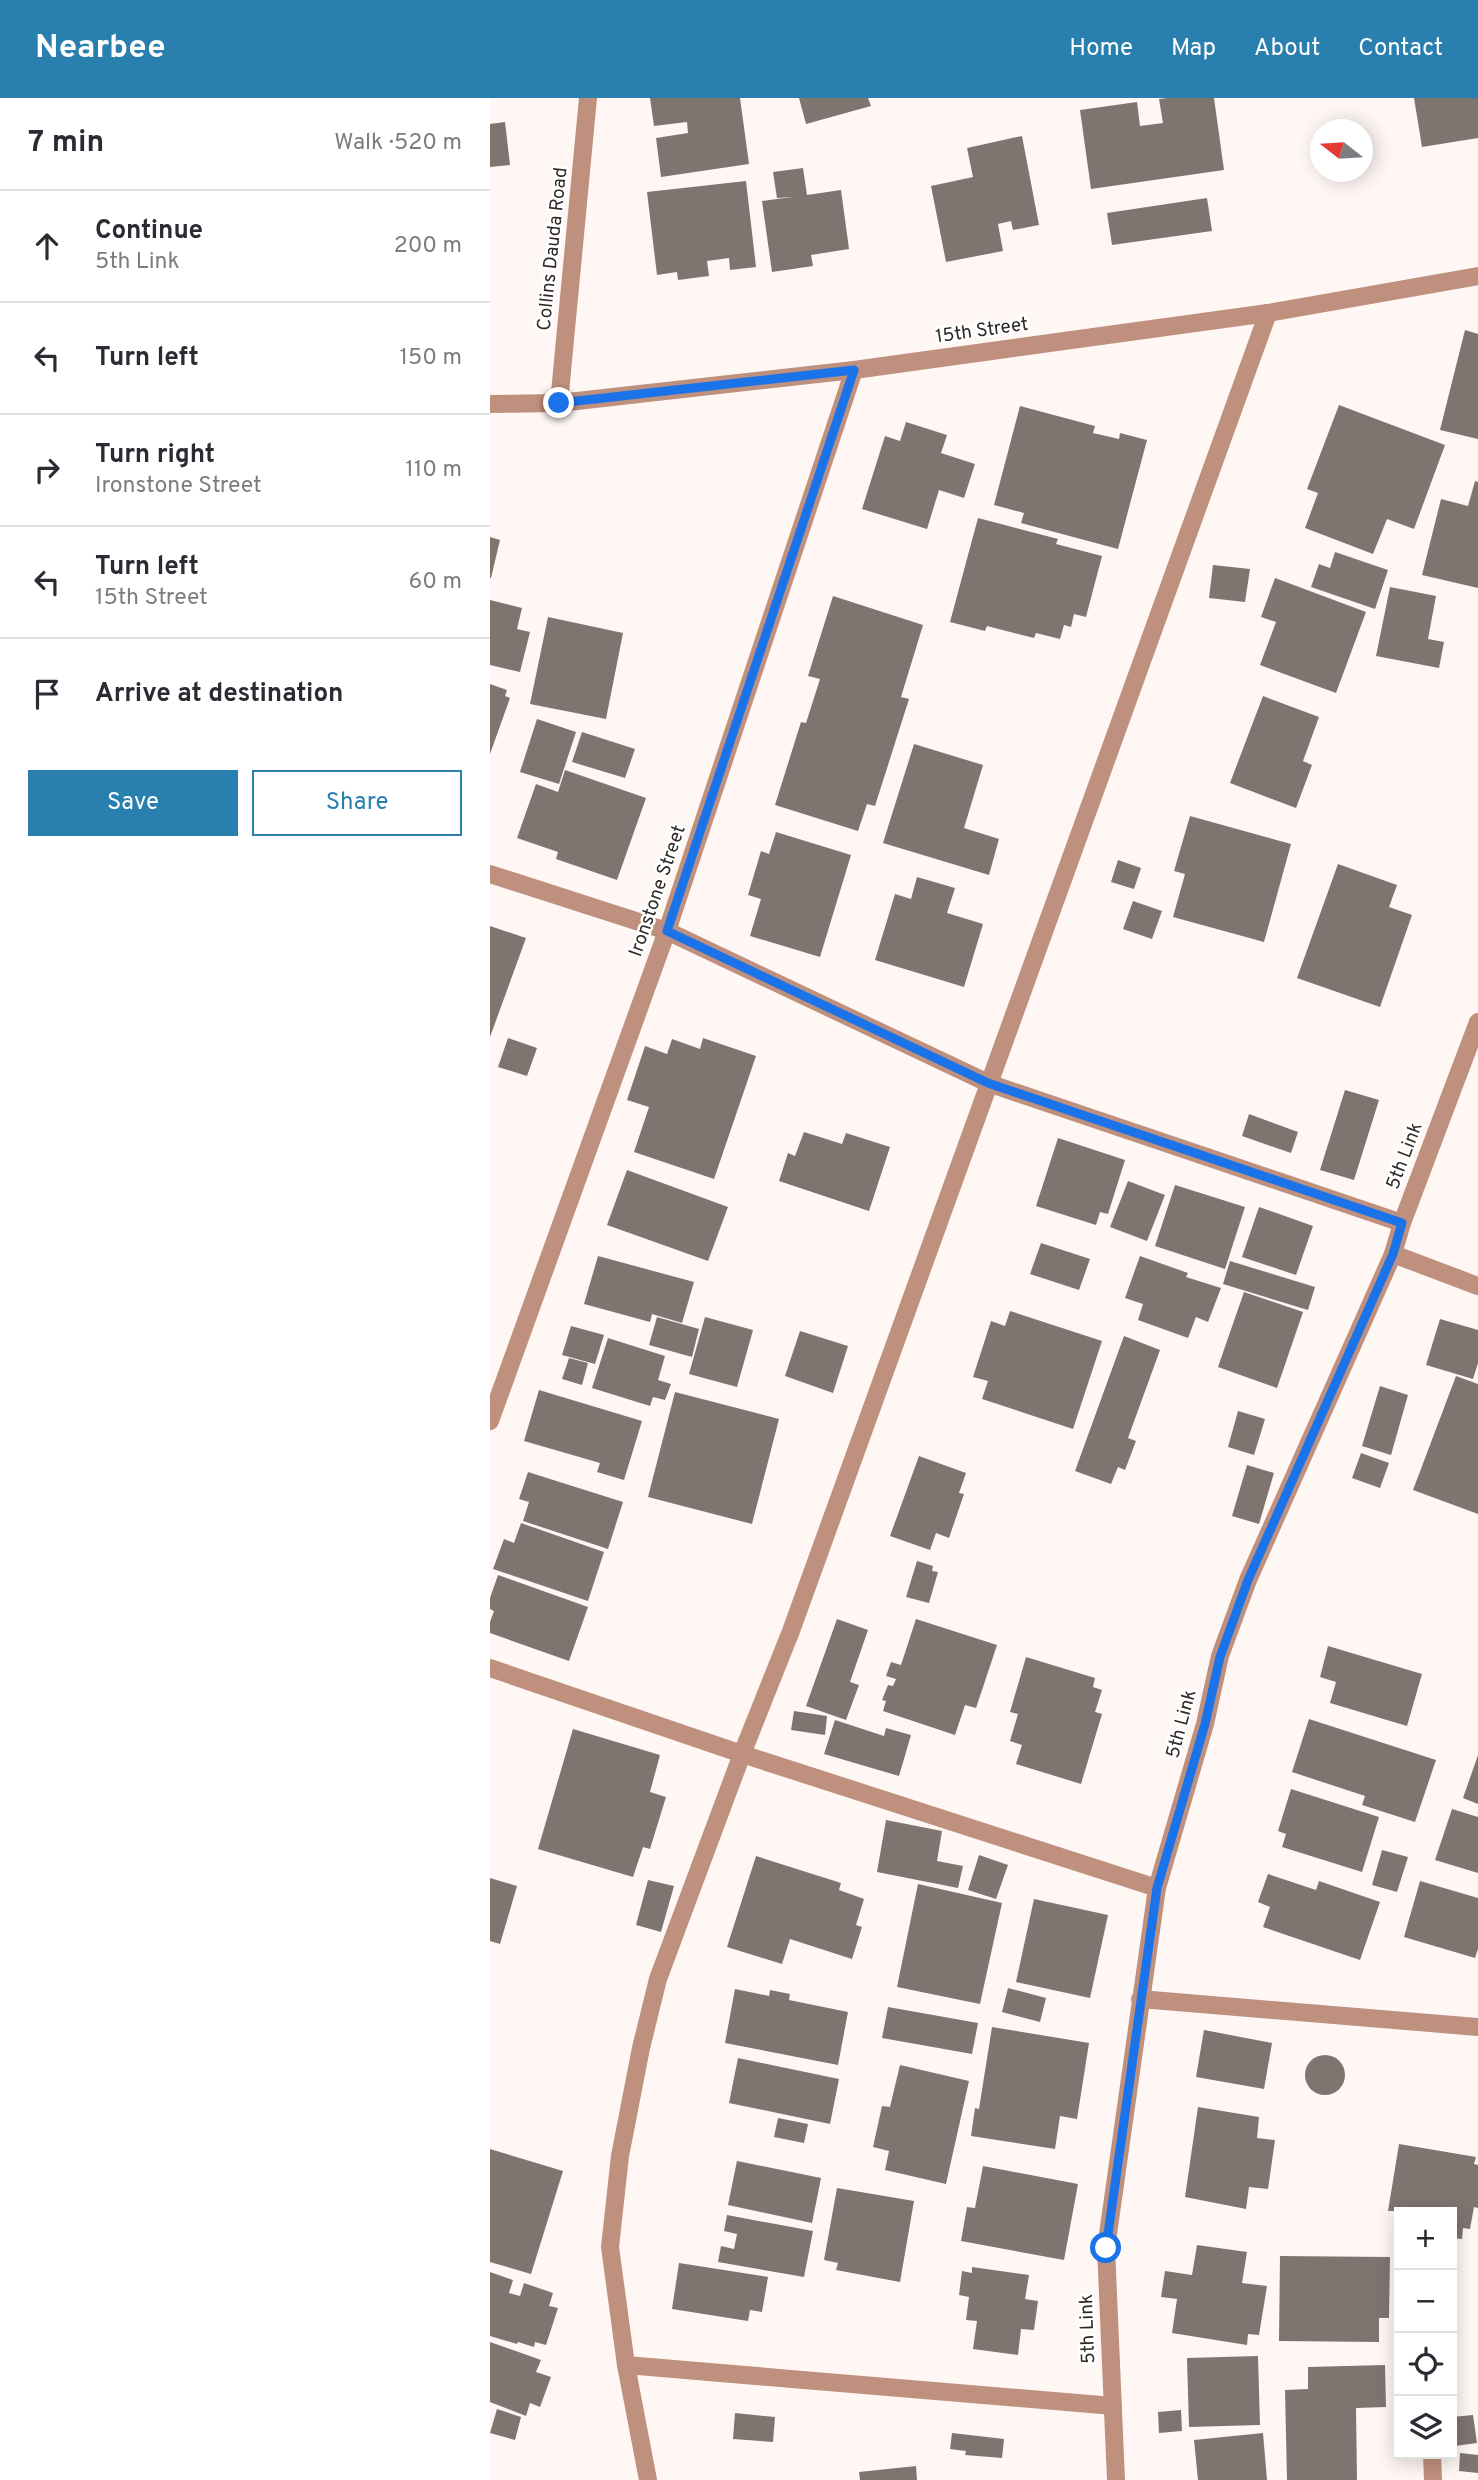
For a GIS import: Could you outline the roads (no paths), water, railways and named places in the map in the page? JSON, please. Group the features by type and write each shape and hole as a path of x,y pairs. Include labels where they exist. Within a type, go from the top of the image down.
{"street":[{"name":"Collins Dauda Road","path":"559,403 588,98"},
{"name":"15th Street","path":"490,404 559,403 854,370 1268,313 1478,276"},
{"path":"648,2480 625,2365 610,2247 620,2156 658,1979 795,1619 1268,313"},
{"name":"Ironstone Street","path":"490,1421 667,931 854,370"},
{"path":"490,874 667,931 988,1083 1402,1223"},
{"name":"5th Link","path":"1116,2480 1106,2248 1157,1888 1205,1724 1220,1657 1248,1580 1393,1254 1402,1223 1478,1022"},
{"path":"1393,1254 1478,1286"},
{"path":"490,1668 742,1754 1157,1888"},
{"path":"1140,1999 1478,2026"},
{"path":"625,2365 1113,2406"},
{"path":"1432,2459 1433,2480"}]}
